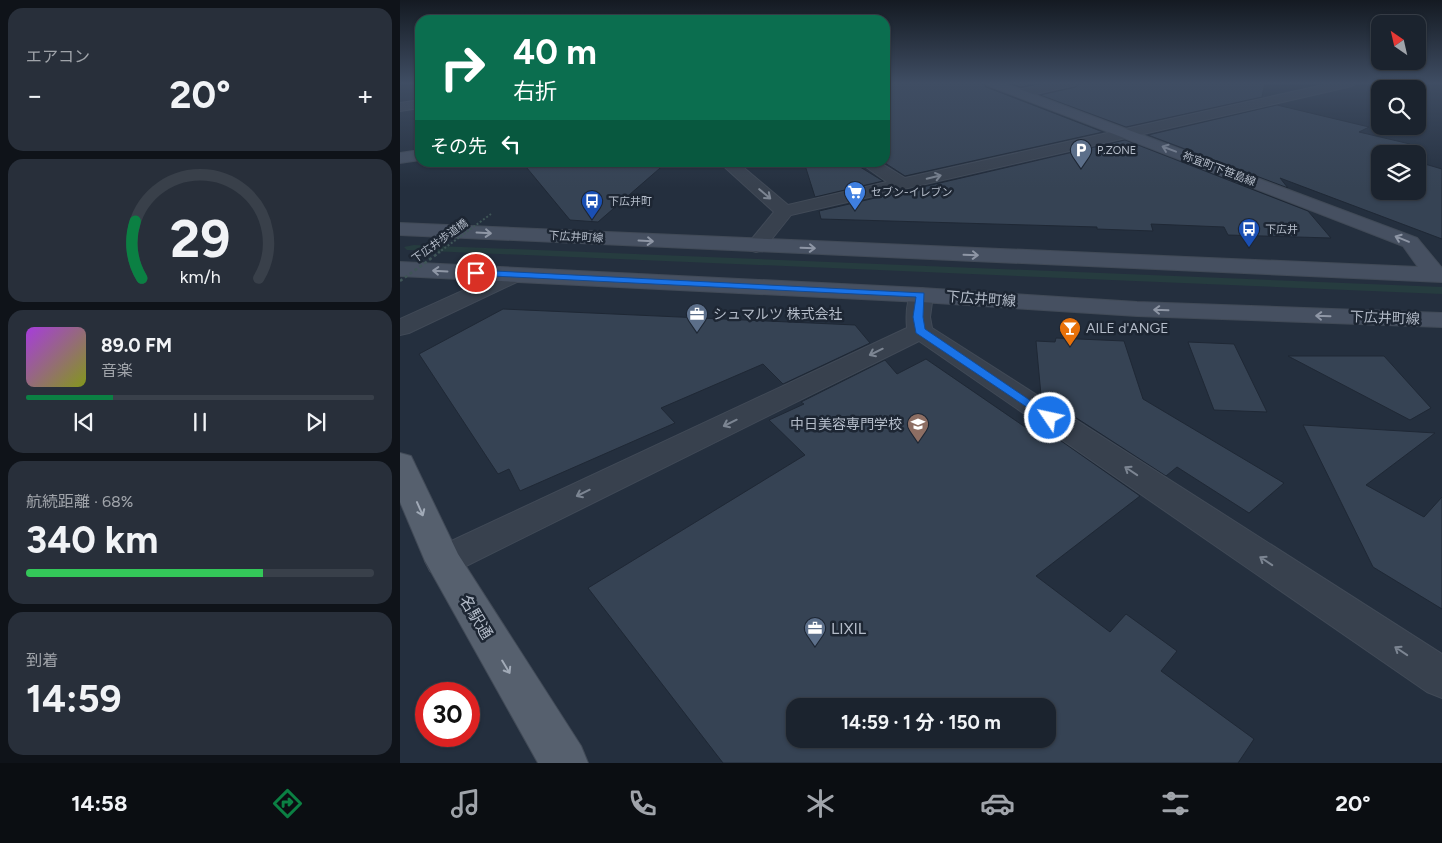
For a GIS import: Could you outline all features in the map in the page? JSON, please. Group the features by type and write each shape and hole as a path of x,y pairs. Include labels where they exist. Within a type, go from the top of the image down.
{"main road":[{"name":"名駅通","path":"400,464 443,561 564,763"}],"street":[{"name":"祢宜町下笹島線","path":"1087,118 1410,242 1438,274"},
{"path":"756,246 784,210 1192,118"},
{"path":"400,158 415,155"},
{"path":"733,167 784,210"},
{"path":"875,167 902,184"},
{"name":"下広井町線","path":"400,229 756,246 1438,274"},
{"name":"下広井町線","path":"400,269 921,295 1137,309 1442,320"},
{"path":"400,328 513,275"},
{"path":"921,295 918,317 920,331 1442,678"},
{"path":"443,561 920,331"}],"path":[{"name":"下広井歩道橋","path":"400,281 491,214"}],"green space":[{"path":"414,245 1442,287 1442,294 407,250 404,247"}],"building":[{"path":"890,118 1066,118 1103,132 905,176 890,166"},
{"path":"1101,118 1169,118 1126,127"},
{"path":"1223,118 1330,118 1369,127 1359,132 1410,144 1371,145 1371,200 1426,200 1426,164 1442,169 1442,239 1280,178 1288,188 1148,135"},
{"path":"1125,140 1308,211 1331,238 1228,235 1224,227 1151,224 1153,231 1097,229 1097,227 821,219 819,211"},
{"path":"526,167 661,167 598,222 570,220"},
{"path":"806,167 860,167 883,181 815,197"},
{"path":"503,309 855,325 870,343 783,384 763,364 661,408 675,423 520,491 509,469 498,474 419,354"},
{"path":"1056,338 1124,341 1143,399 1284,483 1249,513 1177,467 1166,476 1041,395 1036,341 1055,342"},
{"path":"1188,342 1234,344 1267,412 1214,410"},
{"path":"1288,356 1384,356 1431,408 1410,420"},
{"path":"926,359 1044,440 1044,429 1140,496 1036,576 1110,632 1126,614 1177,651 1161,671 1254,739 1238,763 723,763 588,588 805,455 769,420 804,404 801,402 885,360 897,374"},
{"path":"1303,425 1435,433 1366,485 1424,517 1442,497 1442,609 1373,567"}],"place":[{"name":"P.ZONE","path":"1081,169"},
{"name":"セブン-イレブン","path":"855,211"},
{"name":"下広井町","path":"592,220"},
{"name":"下広井","path":"1249,248"},
{"name":"シュマルツ 株式会社","path":"697,333"},
{"name":"AILE d'ANGE","path":"1070,347"},
{"name":"中日美容専門学校","path":"918,443"},
{"name":"LIXIL","path":"815,647"}],"route":[{"path":"476,273 921,295 918,317 920,331 1050,418"}]}
